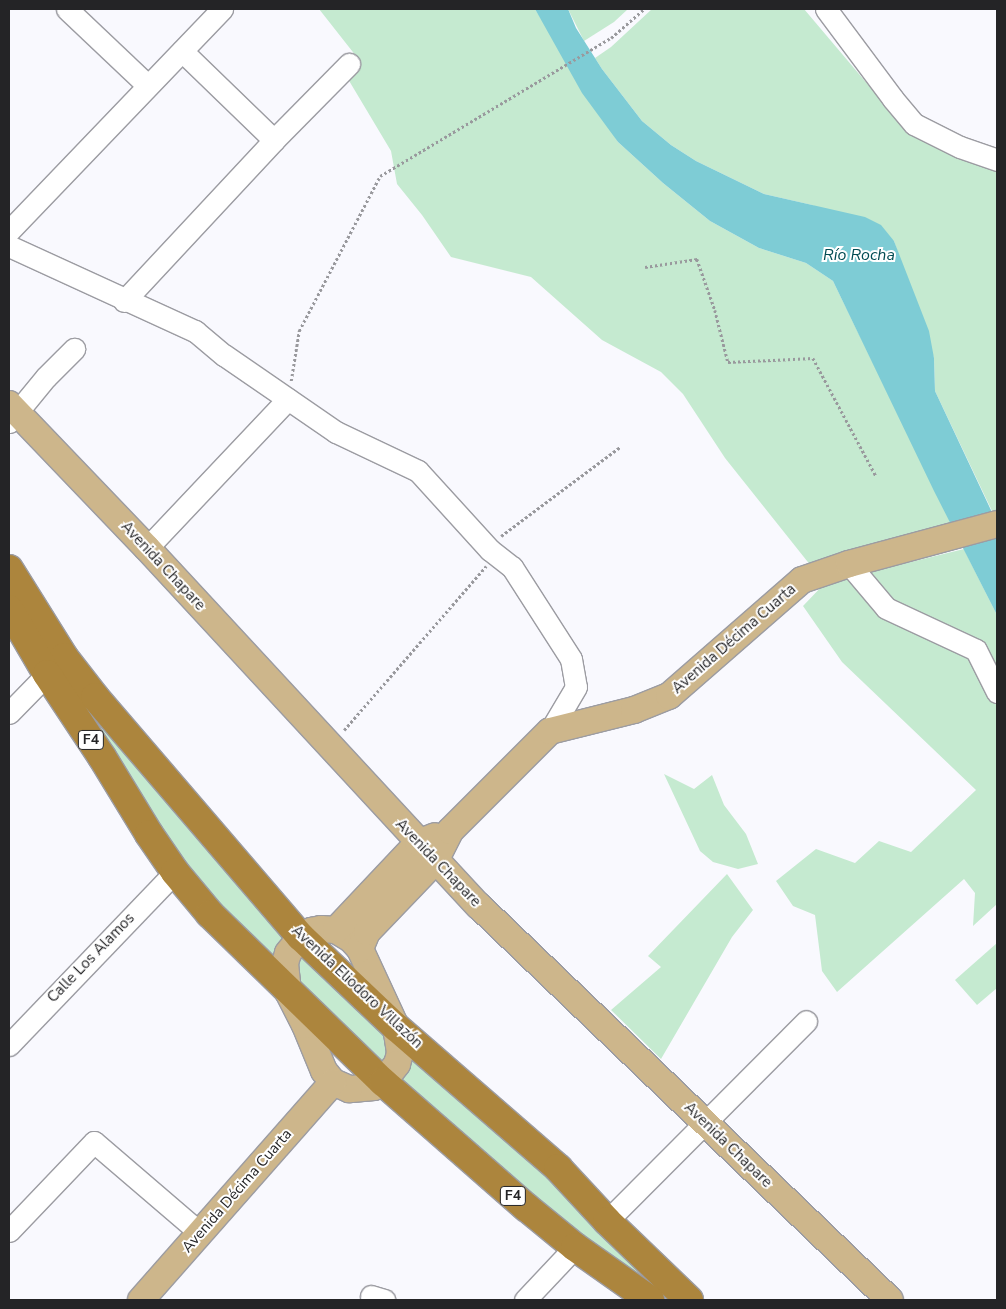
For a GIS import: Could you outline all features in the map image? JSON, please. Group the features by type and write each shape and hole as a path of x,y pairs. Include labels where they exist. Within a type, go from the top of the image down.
{"highway":[{"name":"Avenida Eliodoro Villazón","path":"9,568 64,657 95,697 301,936 396,1027 558,1168 607,1221 690,1300"},
{"name":"F4","path":"9,608 47,674 175,872 210,914 288,992 383,1082 575,1247 650,1300"}],"main road":[{"name":"Avenida Chapare","path":"12,412 148,548 426,852 479,906 890,1300"},
{"name":"Avenida Décima Cuarta","path":"550,731 634,710 669,696 802,580 849,564 997,524"},
{"path":"336,930 450,831 550,731"},
{"path":"360,949 367,932 426,852"},
{"path":"336,930 351,938 360,949 396,1027 400,1053 392,1073 383,1082 374,1087 349,1089 333,1082 324,1072 305,1025 288,992 286,962 288,953 301,936 311,931 336,930"},
{"name":"Avenida Décima Cuarta","path":"141,1300 333,1082"}],"street":[{"path":"67,9 147,85"},
{"path":"9,231 147,85 222,9"},
{"path":"826,9 892,99 914,124 960,146 997,160"},
{"path":"182,51 274,140"},
{"path":"124,301 274,140 349,64"},
{"path":"9,246 124,301 195,331 224,355 336,432 418,472 496,554 512,566 572,658 576,687 550,731"},
{"path":"12,412 74,349"},
{"path":"148,548 288,399"},
{"path":"849,564 886,608 976,650 997,692"},
{"path":"9,713 47,674"},
{"name":"Calle Los Alamos","path":"9,1045 175,872"},
{"path":"607,1221 806,1021"},
{"path":"9,1231 94,1142 200,1233"},
{"path":"525,1300 575,1247"}],"path":[{"path":"288,399 299,331 380,176 560,66 610,38 644,9"},
{"path":"644,267 697,259 715,310 728,362 813,358 876,476"},
{"path":"330,747 496,554 499,537 620,447"}],"green space":[{"path":"319,9 535,9 618,142 663,183 710,221 759,248 806,263 833,281 952,525 811,566 725,458 683,394 661,372 602,340 531,277 451,257 422,215 397,184 391,151 348,79 356,56"},
{"path":"568,9 628,9 614,22 584,41"},
{"path":"652,9 804,9 903,126 997,165 997,510 992,511 935,391 934,358 894,241 812,205 764,194 696,161 671,145 642,121 602,69 595,58 611,47"},
{"path":"964,549 997,615 997,904 973,926 975,893 964,879 837,992 822,971 815,915 793,906 776,881 816,849 855,863 879,841 911,852 976,790 842,662 803,606 825,583"},
{"path":"50,659 292,937 281,970 198,885"},
{"path":"664,774 694,789 712,775 724,805 746,834 758,864 738,869 713,862 700,851"},
{"path":"727,874 753,910 732,937 661,1059 611,1010 661,967 648,956"},
{"path":"997,943 997,988 977,1005 955,980"},
{"path":"301,946 392,1037 384,1072 296,990 294,955"},
{"path":"407,1050 520,1144 671,1300 668,1300 586,1243 395,1080"}],"water":[{"name":"Río Rocha","path":"535,9 568,9 576,28 602,69 642,121 671,145 696,161 764,194 865,217 881,225 894,241 929,331 934,358 935,391 997,523 997,615 934,491 833,281 806,263 759,248 710,221 663,183 618,142 582,93"}]}
